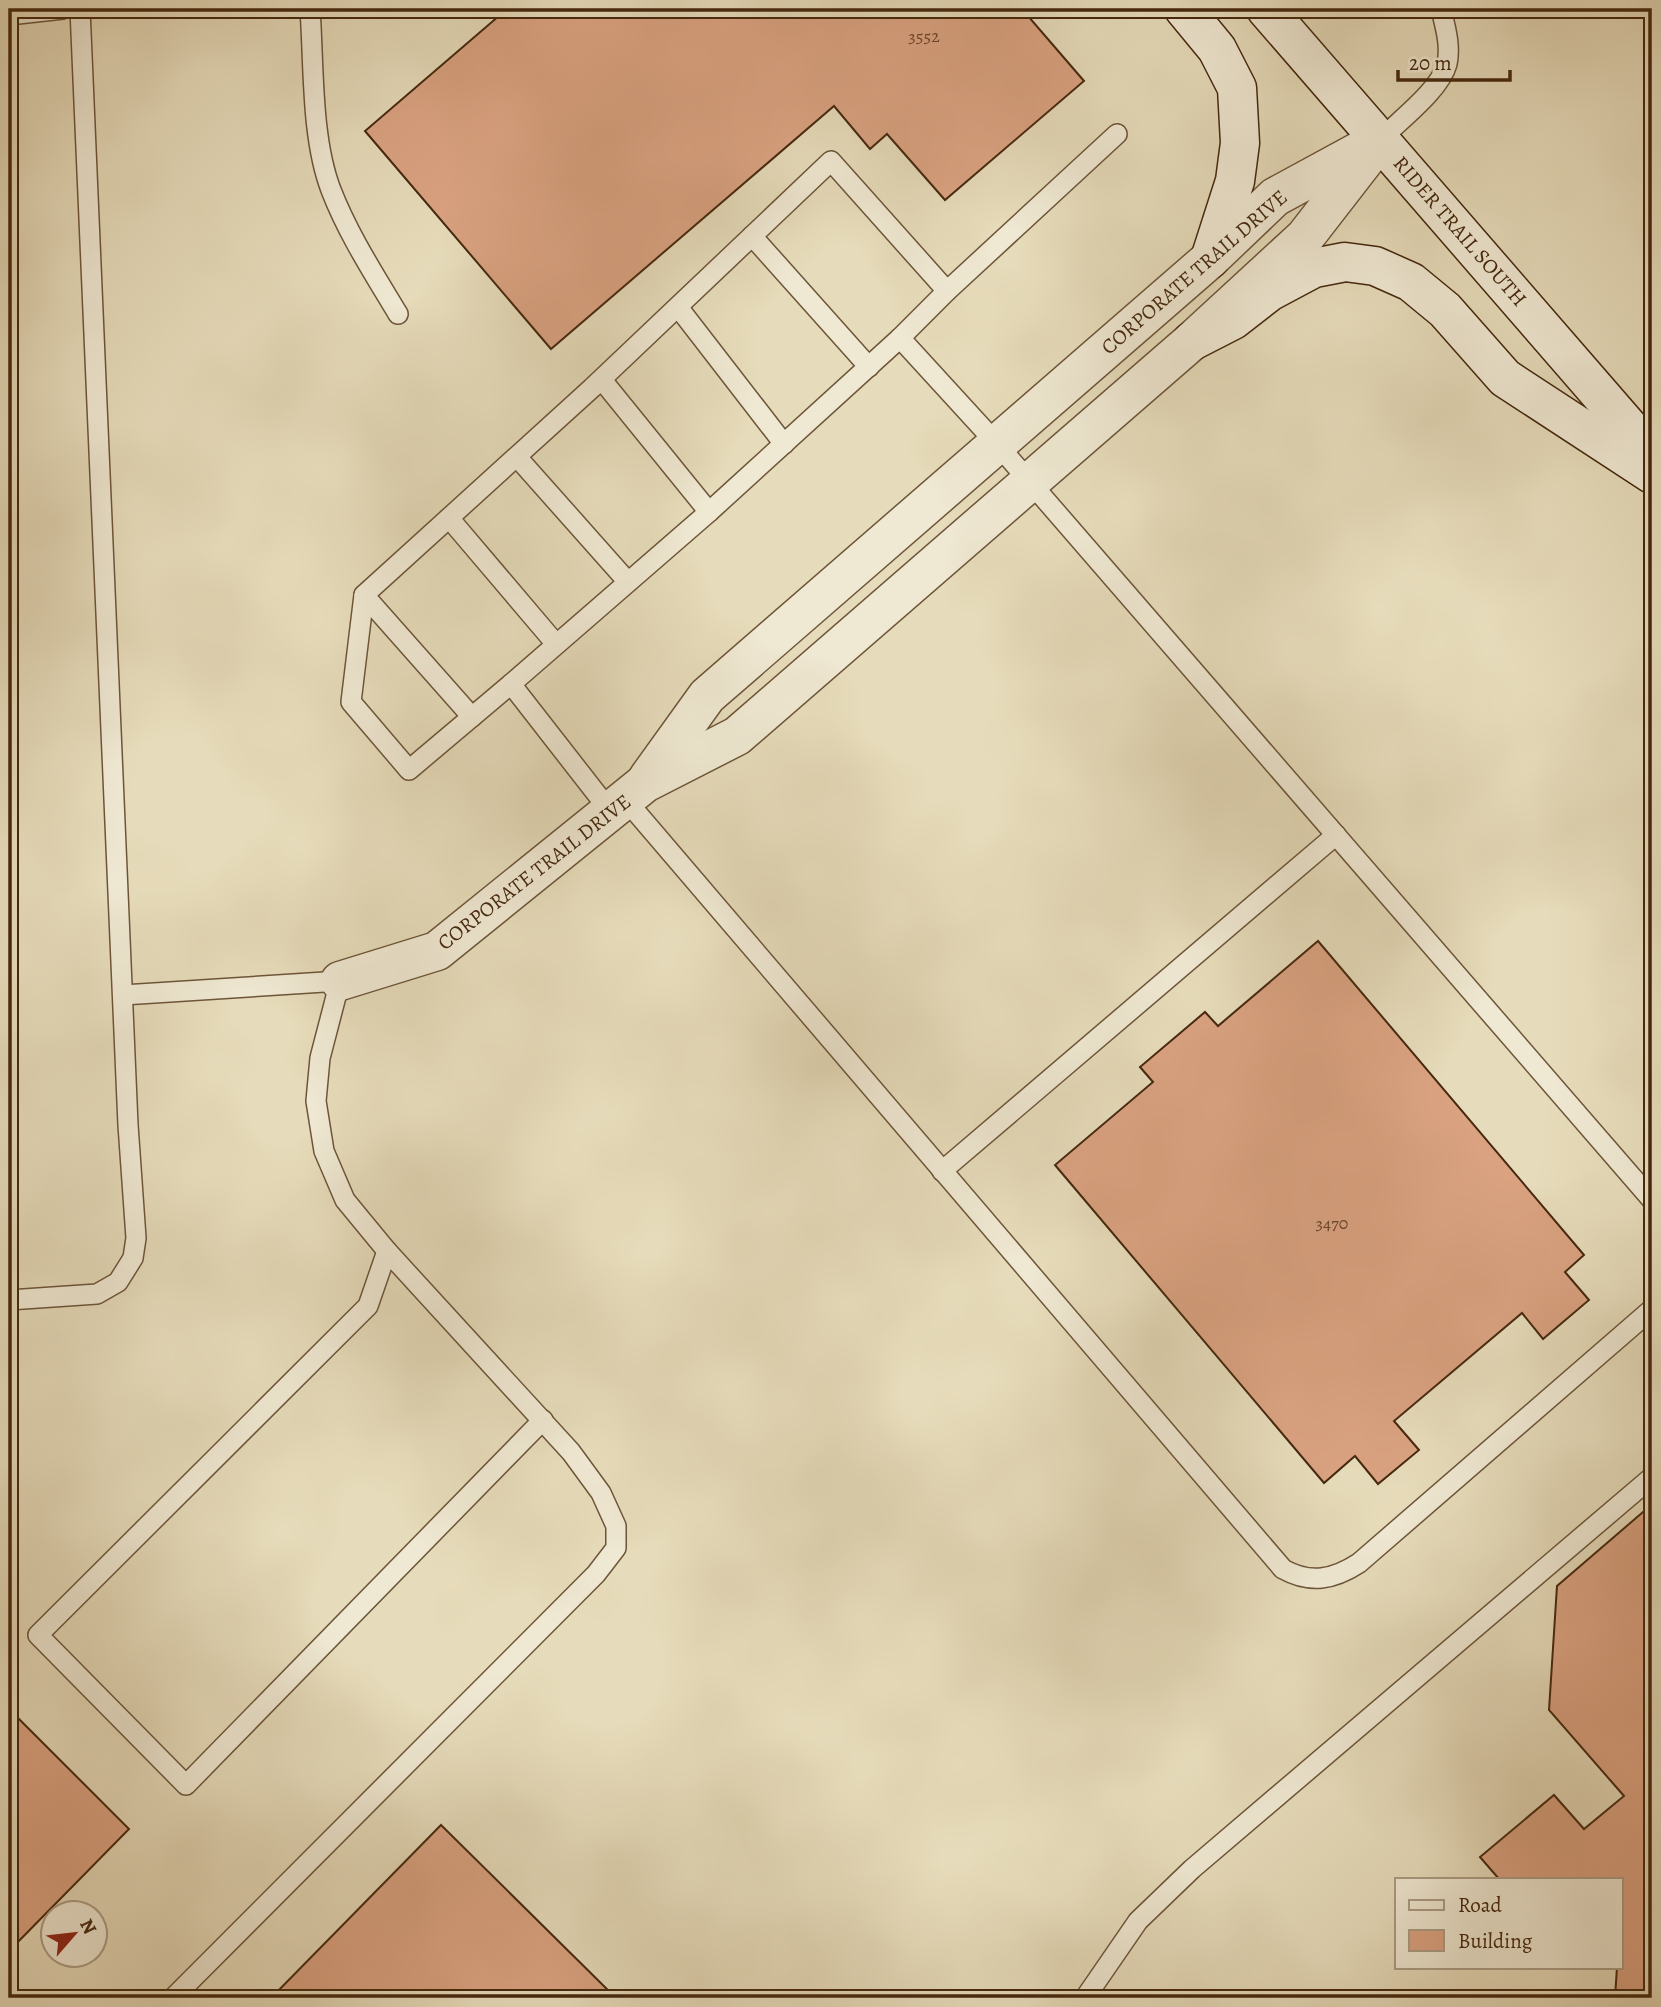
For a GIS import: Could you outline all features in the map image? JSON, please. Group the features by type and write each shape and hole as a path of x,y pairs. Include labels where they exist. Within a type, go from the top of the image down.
{"street":[{"path":"1184,9 1217,49 1237,88 1240,143 1235,181 1210,259"},
{"name":"RIDER TRAIL SOUTH","path":"1266,9 1652,454"},
{"name":"CORPORATE TRAIL DRIVE","path":"626,798 706,696 1210,259 1275,197 1381,139"},
{"name":"CORPORATE TRAIL DRIVE","path":"340,981 437,951 626,798 737,736 1192,341 1305,237 1381,139"},
{"path":"1192,341 1233,320 1269,292 1314,268 1345,262 1375,266 1411,282 1445,310 1505,378 1652,474"}],"lane":[{"path":"9,15 63,9"},
{"path":"9,1300 97,1294 118,1282 133,1258 136,1238 80,9"},
{"path":"310,9 318,132 331,190 366,262 398,314"},
{"path":"1381,139 1431,90 1447,65 1448,39 1441,9"},
{"path":"947,291 831,161 602,380 364,595 351,702 409,770 709,512 869,367 1117,134"},
{"path":"752,236 869,367"},
{"path":"678,307 784,444"},
{"path":"900,338 997,444 1652,1200"},
{"path":"602,380 709,512"},
{"path":"517,457 628,582"},
{"path":"449,518 556,644"},
{"path":"364,595 472,717"},
{"path":"511,684 626,798 1283,1569 1302,1577 1329,1579 1359,1563 1652,1309"},
{"path":"942,1171 1336,835"},
{"path":"123,995 340,981 320,1058 316,1101 324,1151 345,1200 387,1251 571,1452 601,1493 616,1526 616,1548 596,1574 173,1998"},
{"path":"387,1251 368,1306 38,1635 186,1786 542,1420"},
{"path":"1085,1998 1138,1921 1192,1869 1652,1477"}],"building":[{"path":"507,9 1022,9 1084,81 945,200 887,134 870,149 834,106 551,349 365,131"},
{"path":"1318,941 1584,1255 1565,1272 1589,1300 1543,1339 1522,1313 1394,1421 1419,1450 1378,1484 1355,1456 1324,1483 1055,1165 1153,1082 1140,1067 1205,1012 1218,1026"},
{"path":"1652,1506 1652,1998 1615,1998 1617,1968 1622,1968 1622,1878 1498,1878 1480,1857 1554,1795 1584,1829 1624,1796 1549,1710 1557,1586"},
{"path":"9,1709 129,1829 61,1898 38,1898 38,1922 9,1951"},
{"path":"441,1825 616,1998 271,1998"}]}
